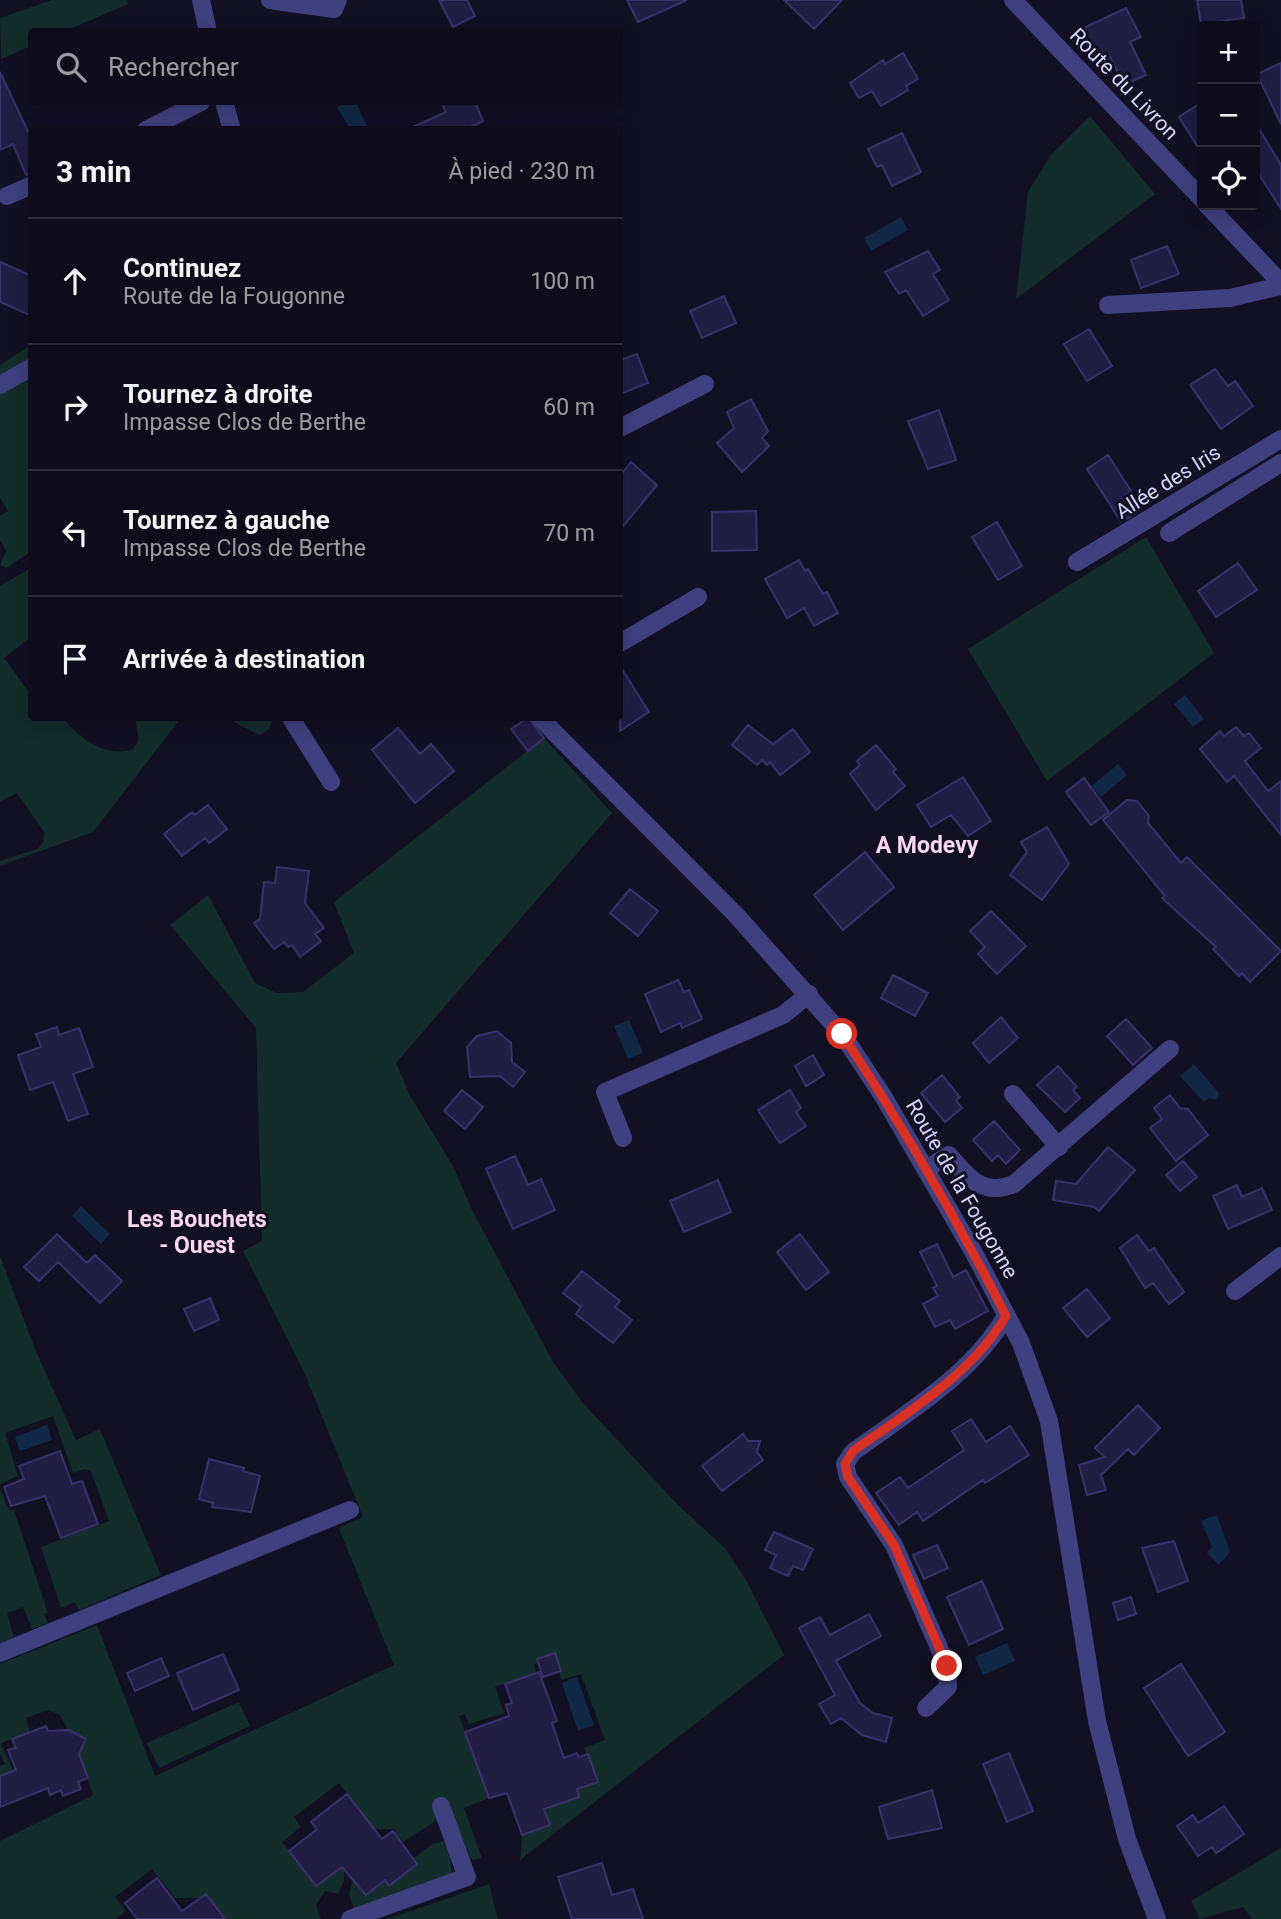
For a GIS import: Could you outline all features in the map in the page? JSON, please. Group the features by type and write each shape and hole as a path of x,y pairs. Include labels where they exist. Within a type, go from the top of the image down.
{"street":[{"path":"201,0 207,28"},
{"path":"270,0 334,9 338,0"},
{"name":"Route du Livron","path":"1013,0 1197,194"},
{"path":"154,126 195,105"},
{"path":"225,105 231,126"},
{"path":"8,197 28,187"},
{"path":"1108,305 1230,298 1281,285 1213,210"},
{"path":"0,385 28,369"},
{"path":"623,426 705,384"},
{"name":"Allée des Iris","path":"1077,562 1281,439"},
{"name":"Allée des Iris","path":"1169,533 1281,463"},
{"path":"623,641 698,597"},
{"path":"292,721 331,782"},
{"name":"Route de la Fougonne","path":"543,721 737,916 842,1034 926,1169 1006,1316 1040,1389 1049,1421 1097,1721 1127,1839 1157,1919"},
{"path":"623,1138 605,1092 783,1015 809,994"},
{"path":"926,1169 949,1155 975,1183 990,1189 1007,1187 1020,1181 1170,1049"},
{"path":"1013,1094 1059,1147"},
{"path":"1235,1291 1281,1256"},
{"path":"926,1708 948,1687 947,1666 894,1545 848,1477 845,1464 853,1451 961,1370 990,1343 1006,1316"},
{"path":"0,1653 350,1510"},
{"path":"350,1919 467,1877 441,1806"}],"green space":[{"path":"52,0 127,0 128,4 72,28 28,28 28,47 1,59 0,18"},
{"path":"1090,116 1155,194 1016,299 1028,192 1050,156"},
{"path":"28,347 28,361 0,379 0,365"},
{"path":"28,376 28,554 6,568 0,565 6,551 0,540 0,516 8,511 0,498 0,392"},
{"path":"1146,537 1214,653 1047,781 968,649"},
{"path":"28,570 28,639 4,658 28,691 28,721 66,721 94,745 123,751 133,749 139,740 136,721 179,721 93,832 0,866 0,861 37,849 43,843 44,832 17,793 0,802 0,586"},
{"path":"232,721 272,721 269,729 259,735"},
{"path":"544,738 612,813 396,1063 409,1094 453,1166 471,1208 553,1362 583,1403 678,1505 726,1549 746,1580 784,1655 520,1860 522,1835 549,1825 544,1809 579,1797 577,1790 597,1782 584,1748 605,1740 581,1674 561,1680 555,1654 537,1659 538,1663 534,1664 536,1672 495,1687 504,1713 469,1724 465,1714 459,1716 489,1798 464,1808 482,1858 473,1860 470,1857 446,1802 433,1823 403,1842 394,1829 374,1829 339,1783 294,1817 301,1827 282,1842 316,1886 344,1865 344,1880 338,1894 325,1891 316,1905 321,1919 225,1919 206,1894 199,1898 175,1898 152,1869 115,1897 126,1911 116,1919 0,1919 0,1841 93,1795 79,1754 86,1739 67,1729 60,1715 48,1710 26,1718 30,1732 1,1743 13,1771 0,1776 0,1766 5,1764 0,1754 0,1664 97,1625 155,1776 394,1665 339,1528 363,1517 304,1372 243,1251 262,1241 256,1028 170,925 208,895 255,983 277,993 303,992 354,953 334,902"},
{"path":"0,1256 35,1349 76,1440 100,1429 161,1575 79,1610 75,1602 61,1608 41,1547 109,1521 91,1471 85,1469 73,1473 53,1416 5,1433 18,1476 0,1484"},
{"path":"0,1489 9,1510 14,1510 48,1613 44,1614 48,1623 32,1629 23,1607 7,1613 14,1637 0,1643"},
{"path":"239,1702 250,1726 159,1768 147,1743"},
{"path":"443,1841 450,1853 452,1873 354,1910 349,1893 354,1876 374,1866 389,1885 417,1864 413,1858 433,1844"},
{"path":"1281,1848 1281,1919 1252,1919 1243,1907 1200,1919 1191,1901"},
{"path":"489,1884 498,1919 388,1919"}],"water":[{"path":"357,105 367,126 348,126 337,107"},
{"path":"901,217 908,230 871,251 864,238"},
{"path":"1185,695 1204,719 1193,727 1174,704"},
{"path":"1118,764 1127,775 1101,797 1092,786"},
{"path":"629,1020 643,1053 628,1059 614,1026"},
{"path":"1194,1064 1219,1093 1217,1100 1209,1098 1204,1102 1180,1076"},
{"path":"81,1206 110,1234 101,1244 72,1216"},
{"path":"47,1425 52,1440 20,1451 15,1437"},
{"path":"1217,1515 1230,1552 1219,1565 1207,1553 1212,1547 1201,1521"},
{"path":"1007,1643 1015,1661 983,1675 975,1657"},
{"path":"577,1677 594,1725 578,1731 562,1683"}],"building":[{"path":"439,0 467,0 475,16 453,27"},
{"path":"627,0 687,0 638,22"},
{"path":"784,0 842,0 814,29"},
{"path":"1197,0 1241,0 1244,18 1200,21"},
{"path":"1126,8 1141,37 1130,42 1146,75 1124,85 1109,55 1097,61 1081,29"},
{"path":"903,53 918,79 906,86 908,90 881,106 872,91 859,98 850,83 883,60 885,64"},
{"path":"1281,63 1281,124 1260,80 1260,73"},
{"path":"0,72 28,132 28,175 13,144 0,150"},
{"path":"442,105 476,105 483,121 472,126 415,126 446,112"},
{"path":"1197,105 1197,146 1179,117"},
{"path":"1260,130 1281,165 1281,209 1260,176"},
{"path":"902,133 921,172 892,186 882,165 877,167 868,149"},
{"path":"1167,246 1179,274 1141,288 1131,260"},
{"path":"928,251 940,270 933,274 949,300 923,316 906,290 899,294 885,272"},
{"path":"0,262 28,274 28,314 0,302"},
{"path":"724,296 736,323 702,338 690,311"},
{"path":"1089,329 1112,366 1087,381 1064,344"},
{"path":"637,354 648,383 623,393 623,359"},
{"path":"1215,369 1228,386 1235,381 1253,406 1221,429 1190,385"},
{"path":"751,399 768,431 762,438 769,446 742,472 717,443 734,428 727,412"},
{"path":"939,410 956,460 928,469 908,421"},
{"path":"1108,455 1131,491 1125,495 1136,513 1121,522 1087,469"},
{"path":"631,462 657,485 623,526 623,472"},
{"path":"756,511 757,550 712,551 712,512"},
{"path":"997,522 1022,566 998,580 972,537"},
{"path":"799,560 805,571 808,569 823,594 827,592 838,613 814,626 804,608 787,618 765,579"},
{"path":"1238,563 1257,590 1216,617 1198,591"},
{"path":"623,671 649,712 620,731 620,721 623,721"},
{"path":"523,721 530,721 544,738 528,751 511,729"},
{"path":"748,725 773,744 793,729 810,752 780,775 770,762 767,765 762,760 757,765 732,745"},
{"path":"1236,727 1244,736 1249,733 1261,748 1245,761 1268,791 1281,781 1281,835 1234,776 1227,782 1200,749 1220,731 1224,736"},
{"path":"398,728 420,754 431,744 454,771 415,803 372,750"},
{"path":"876,745 896,769 893,772 905,786 876,810 850,774 860,765 857,761"},
{"path":"963,777 991,821 968,836 951,815 931,827 917,805"},
{"path":"1084,778 1109,812 1091,825 1066,792"},
{"path":"1127,800 1137,801 1149,816 1148,823 1181,863 1187,857 1281,951 1250,982 1242,973 1239,976 1213,949 1216,947 1162,898 1165,896 1103,820"},
{"path":"208,805 227,829 209,843 205,838 182,856 164,834 192,812 195,815"},
{"path":"1047,827 1069,864 1042,900 1010,875 1027,852 1021,842"},
{"path":"865,852 894,887 843,930 814,895"},
{"path":"277,867 309,871 305,903 324,928 315,934 321,941 300,957 292,945 288,947 284,942 274,949 254,923 260,919 264,882 275,883"},
{"path":"630,889 658,911 638,936 610,913"},
{"path":"991,911 1026,946 997,974 978,954 985,947 970,931"},
{"path":"893,975 928,993 915,1016 881,998"},
{"path":"678,980 684,992 689,990 702,1019 682,1028 680,1023 661,1032 645,994"},
{"path":"1001,1017 1018,1038 989,1063 973,1043"},
{"path":"1126,1019 1152,1048 1133,1065 1107,1036"},
{"path":"57,1027 59,1035 79,1028 93,1067 73,1074 88,1114 68,1121 53,1082 30,1090 18,1055 41,1047 36,1034"},
{"path":"497,1031 511,1043 512,1062 525,1072 513,1087 500,1076 470,1077 467,1047 477,1036"},
{"path":"813,1055 824,1075 806,1086 795,1066"},
{"path":"1058,1066 1077,1087 1073,1090 1080,1098 1065,1112 1037,1085"},
{"path":"942,1075 960,1097 956,1100 962,1108 945,1122 921,1093"},
{"path":"462,1090 483,1107 465,1129 444,1111"},
{"path":"790,1090 801,1108 796,1112 806,1126 780,1143 758,1110"},
{"path":"1170,1095 1180,1108 1188,1109 1208,1135 1176,1161 1150,1128 1162,1119 1154,1108"},
{"path":"994,1121 1020,1150 1006,1164 998,1155 992,1161 973,1140"},
{"path":"1108,1147 1135,1170 1099,1211 1094,1207 1053,1200 1056,1181 1076,1184"},
{"path":"515,1156 528,1185 541,1179 555,1210 513,1229 486,1169"},
{"path":"1183,1161 1197,1177 1180,1191 1166,1175"},
{"path":"718,1180 731,1212 684,1232 670,1201"},
{"path":"1237,1185 1242,1197 1262,1188 1272,1210 1228,1229 1213,1196"},
{"path":"57,1234 87,1263 95,1255 122,1281 100,1303 58,1262 39,1281 24,1267"},
{"path":"800,1234 829,1272 806,1290 777,1252"},
{"path":"1137,1235 1149,1251 1154,1248 1184,1292 1169,1304 1153,1283 1145,1288 1120,1248"},
{"path":"937,1244 953,1277 966,1270 988,1311 955,1329 950,1320 935,1327 923,1304 938,1296 933,1288 937,1286 920,1252"},
{"path":"582,1271 620,1301 615,1307 632,1320 613,1343 576,1314 581,1307 563,1293"},
{"path":"1087,1289 1110,1318 1087,1337 1063,1308"},
{"path":"210,1298 219,1320 194,1331 184,1309"},
{"path":"1138,1405 1160,1428 1134,1455 1128,1449 1101,1475 1106,1490 1087,1495 1079,1465 1105,1457 1095,1448"},
{"path":"971,1419 986,1442 1010,1426 1029,1455 985,1483 983,1480 923,1521 917,1512 899,1525 876,1493 900,1477 908,1488 964,1450 952,1431"},
{"path":"743,1434 748,1441 760,1441 757,1452 763,1460 722,1491 702,1466"},
{"path":"60,1451 72,1484 82,1481 98,1524 61,1538 45,1496 11,1506 4,1487 24,1479 19,1466"},
{"path":"209,1459 244,1468 243,1471 260,1476 251,1512 212,1507 213,1503 199,1499"},
{"path":"774,1532 813,1549 803,1570 793,1566 788,1576 770,1568 776,1555 765,1550"},
{"path":"1174,1541 1188,1581 1158,1592 1142,1548"},
{"path":"937,1545 948,1568 924,1579 913,1555"},
{"path":"982,1581 1003,1629 969,1645 947,1597"},
{"path":"1131,1597 1136,1614 1118,1620 1113,1603"},
{"path":"869,1614 881,1636 836,1661 860,1703 873,1713 892,1718 886,1742 862,1735 841,1718 831,1724 819,1704 835,1695 799,1628 820,1617 830,1635"},
{"path":"555,1653 561,1671 543,1677 537,1659"},
{"path":"223,1654 239,1690 193,1710 177,1673"},
{"path":"161,1658 169,1676 135,1691 127,1673"},
{"path":"1181,1664 1225,1732 1188,1756 1144,1688"},
{"path":"539,1672 557,1721 552,1723 564,1758 577,1753 579,1757 588,1754 598,1782 577,1789 579,1797 544,1809 550,1825 522,1835 507,1793 489,1798 465,1732 509,1716 506,1705 512,1703 505,1684"},
{"path":"46,1726 48,1731 69,1730 86,1739 79,1754 88,1778 78,1782 81,1789 63,1796 61,1790 50,1795 48,1788 0,1807 0,1776 16,1770 8,1750 16,1748 12,1739"},
{"path":"1009,1753 1033,1811 1007,1822 983,1764"},
{"path":"932,1790 942,1828 888,1839 879,1807"},
{"path":"347,1794 382,1839 393,1831 417,1864 389,1886 385,1880 366,1895 342,1867 316,1886 289,1851 317,1829 311,1822"},
{"path":"1224,1806 1244,1834 1216,1853 1212,1847 1198,1856 1177,1826 1193,1815 1198,1823"},
{"path":"602,1863 612,1895 633,1889 643,1919 572,1919 558,1877"},
{"path":"157,1878 182,1911 206,1894 225,1919 137,1919 125,1903"}],"district":[{"name":"A Modevy","path":"927,845"},
{"name":"Les Bouchets - Ouest","path":"197,1232"}],"route":[{"path":"842,1034 883,1096 974,1252 1006,1316 990,1343 961,1370 934,1393 853,1451 845,1464 848,1477 894,1545 947,1666"}]}
